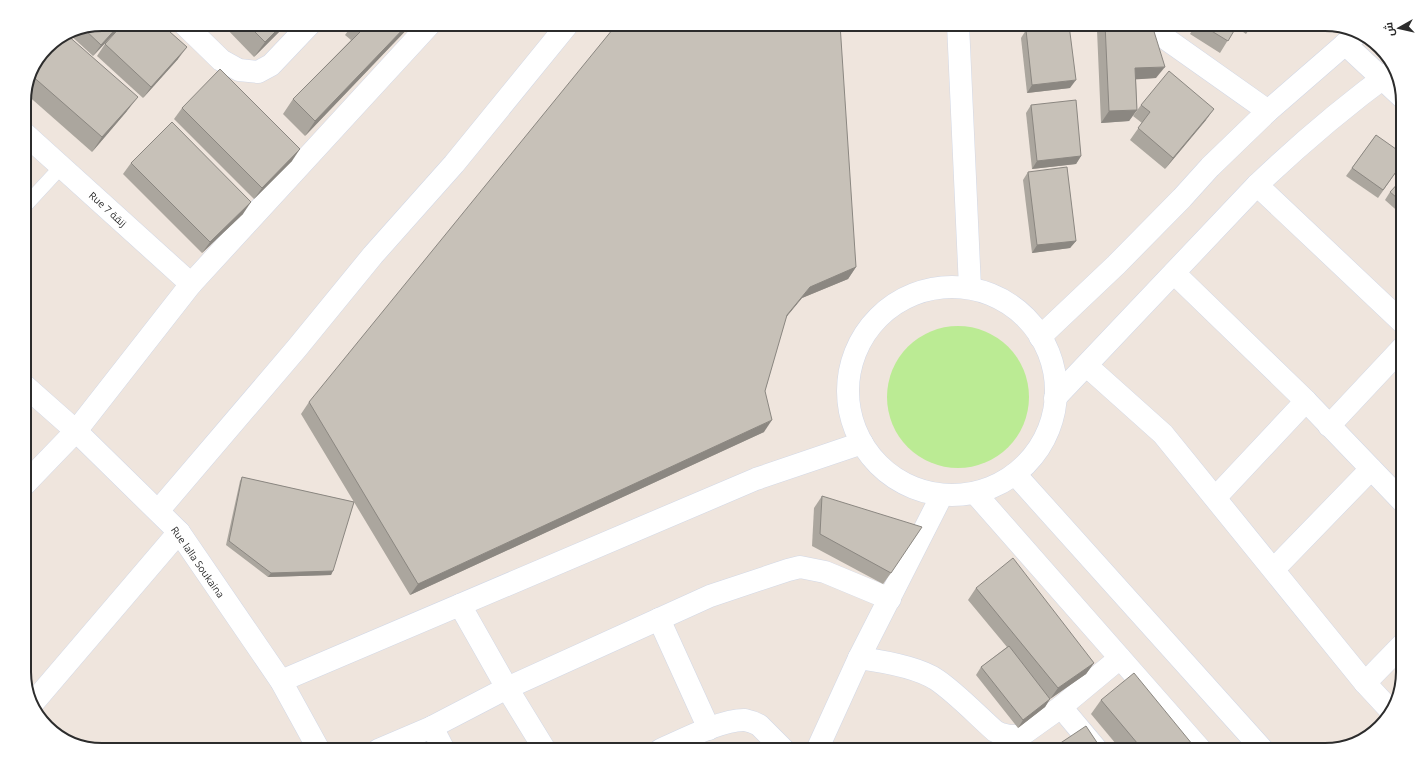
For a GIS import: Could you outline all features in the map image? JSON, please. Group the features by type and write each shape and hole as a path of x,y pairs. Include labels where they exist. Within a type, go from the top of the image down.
{"street":[{"path":"191,31 221,60 239,70 258,72 271,66 304,31"},
{"path":"31,478 76,431 191,284 424,31"},
{"path":"158,511 297,348 373,255 454,164 562,31"},
{"path":"958,31 970,288"},
{"path":"1155,31 1268,110"},
{"path":"1040,337 1116,265 1182,198 1210,167 1268,110 1352,38 1388,74 1290,153 1257,185 1055,398"},
{"name":"Rue 7 زنقة","path":"31,139 191,284"},
{"path":"1257,185 1396,316"},
{"path":"1174,273 1306,401 1396,495"},
{"path":"936,288 970,288 997,298 1010,305 1022,314 1040,337 1048,351 1055,382 1053,415 1048,431 1030,459 1014,474 991,488 975,493 958,495 942,495 926,492 910,486 882,468 862,443 850,411 848,395 852,361 858,346 867,331 890,307 909,296 936,288"},
{"path":"1329,426 1396,354"},
{"path":"1087,366 1163,434 1216,497 1365,682 1387,706"},
{"name":"Rue lalla Soukaina","path":"31,391 76,431 179,532 280,681 315,743"},
{"path":"1216,497 1306,401"},
{"path":"280,681 756,479 862,443"},
{"path":"1274,569 1372,469"},
{"path":"1014,474 1257,743"},
{"path":"975,493 1195,743"},
{"path":"820,743 859,658 942,495"},
{"path":"36,699 179,532"},
{"path":"394,743 432,727 507,688 710,596 788,570 800,567 825,572 890,599"},
{"path":"460,605 507,688 541,743"},
{"path":"658,619 709,729"},
{"path":"1365,682 1396,651"},
{"path":"859,658 899,666 920,672 936,679 995,730 1006,736 1018,736 1061,707 1120,658"},
{"path":"1061,707 1091,743"},
{"path":"676,743 709,729 737,721 749,721 759,725 766,730 778,743"},
{"path":"432,727 440,743"}],"lane":[{"path":"31,199 61,167"}],"green space":[{"path":"951,326 965,326 979,329 991,334 1003,342 1013,352 1024,370 1028,383 1028,411 1024,424 1013,442 1003,452 991,460 979,465 965,468 951,468 937,465 925,460 913,452 903,442 895,430 890,418 887,404 887,390 890,376 895,364 903,352 913,342 925,334 937,329"}],"building":[{"path":"114,31 101,45 87,32"},
{"path":"117,31 169,31 187,47 151,87 105,44"},
{"path":"254,31 276,31 265,42"},
{"path":"361,31 401,31 315,121 293,99"},
{"path":"611,31 840,31 856,267 810,287 787,315 765,391 772,420 418,584 309,402"},
{"path":"1026,31 1070,31 1076,80 1032,85"},
{"path":"1105,31 1154,31 1165,67 1135,68 1137,110 1109,111"},
{"path":"1212,31 1234,31 1228,41"},
{"path":"71,38 138,97 102,137 35,78 49,55 63,43"},
{"path":"220,69 300,149 262,188 182,108"},
{"path":"1169,71 1214,109 1173,158 1138,128 1150,112 1141,105"},
{"path":"1076,100 1081,156 1037,161 1031,105"},
{"path":"172,122 251,202 210,242 131,163"},
{"path":"1376,135 1396,149 1396,172 1383,190 1352,168"},
{"path":"1067,167 1076,241 1037,245 1028,172"},
{"path":"1396,186 1396,197 1390,192"},
{"path":"242,477 354,502 333,571 271,573 229,541"},
{"path":"822,496 922,527 891,573 820,534"},
{"path":"1013,558 1094,663 1058,688 976,588"},
{"path":"1009,646 1050,699 1023,720 981,667"},
{"path":"1134,673 1191,743 1137,743 1101,700"},
{"path":"1086,726 1097,743 1060,743"}]}
